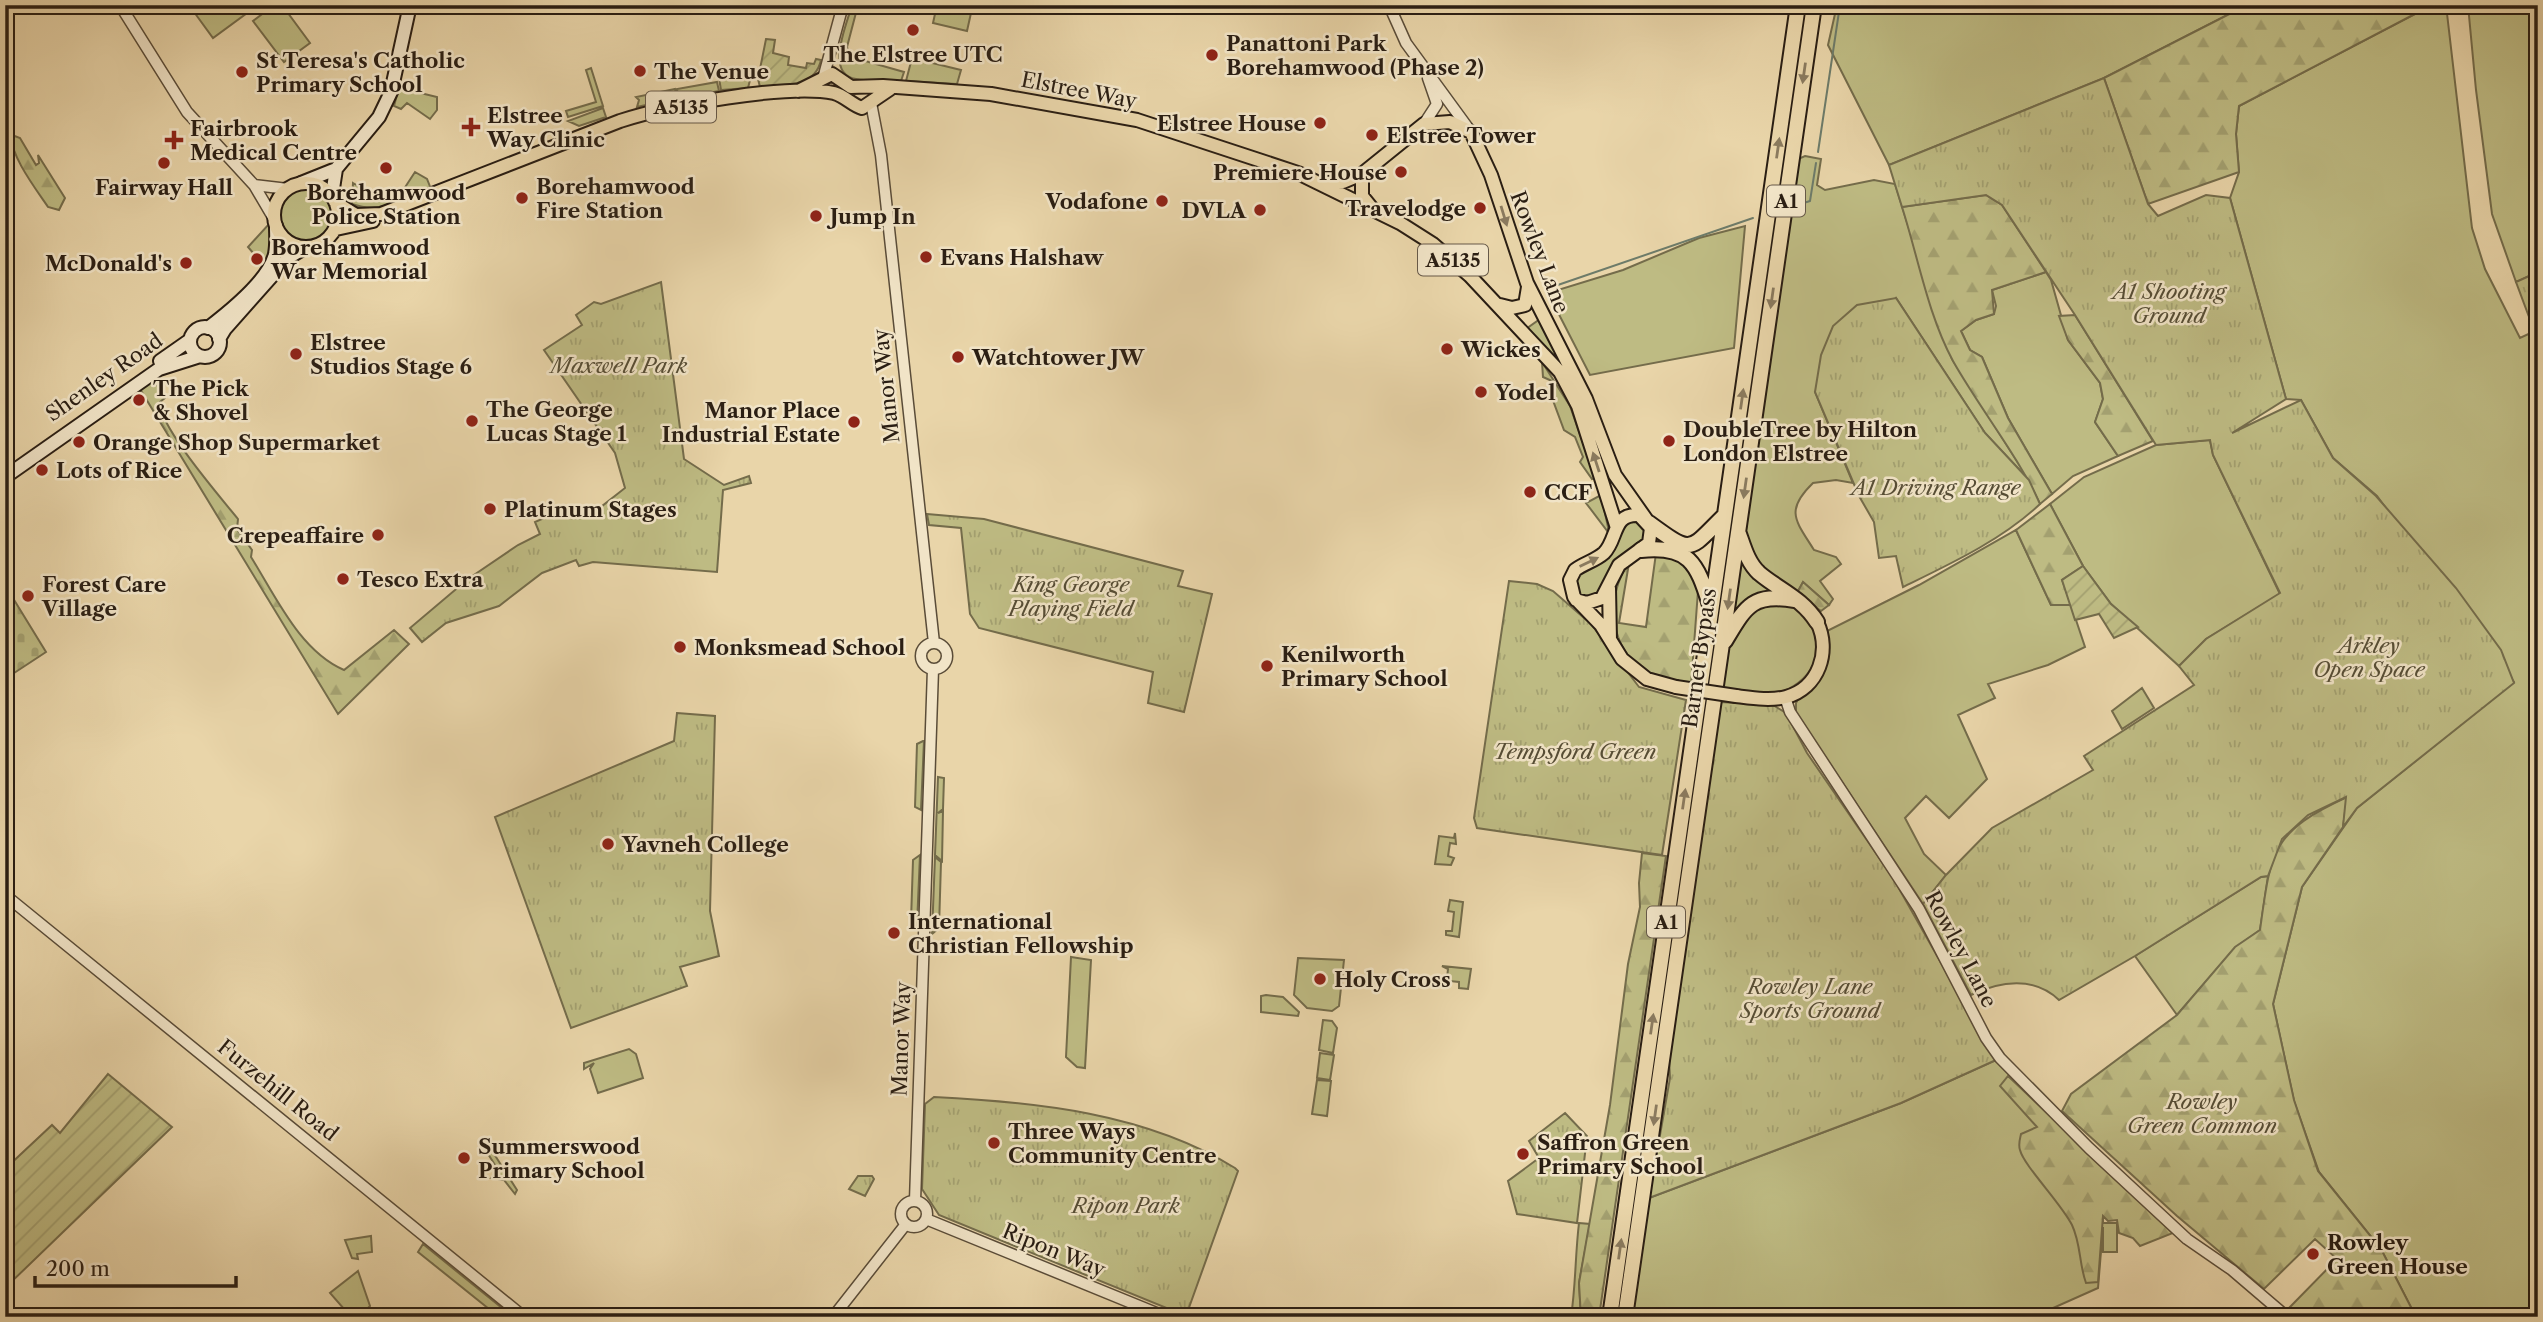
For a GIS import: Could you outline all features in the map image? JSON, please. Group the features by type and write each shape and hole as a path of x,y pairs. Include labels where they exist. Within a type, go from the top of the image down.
{"highway":[{"name":"Barnet Bypass","path":"1610,1317 1798,5"},
{"name":"Barnet Bypass","path":"1625,1317 1814,5"},
{"path":"1647,521 1670,540 1690,544 1708,535 1725,515"},
{"path":"1738,531 1745,552 1758,571 1792,593 1817,622"},
{"path":"1641,550 1670,550 1685,556 1700,574 1711,610"},
{"path":"1722,646 1739,617 1757,600 1773,596 1797,600"}],"main road":[{"path":"336,169 336,229 321,243 306,247 288,258 219,339 218,349 213,355 200,356 192,350 190,340 195,331 208,328 230,310 270,267 275,252 278,198 288,189 336,169 369,131 386,105 411,5"},
{"name":"A5135","path":"334,198 356,215 381,214 634,116 733,98 798,91 830,83"},
{"name":"Elstree Way","path":"830,83 863,98 890,88 991,94 1075,106 1147,122 1255,157 1323,183"},
{"path":"1323,183 1343,182 1362,174 1424,124 1450,122 1471,132"},
{"name":"Rowley Lane","path":"1471,132 1491,175 1527,283 1586,399 1615,475 1647,521"},
{"path":"1362,174 1362,196 1377,211"},
{"name":"A5135","path":"336,229 383,219 462,189 487,175"},
{"path":"301,183 318,185 334,198"},
{"name":"A5135","path":"1323,183 1377,211"},
{"name":"Rowley Lane","path":"1377,211 1440,249 1498,304 1550,359 1569,386 1578,406 1616,525"},
{"path":"275,222 290,243 306,247"},
{"name":"A5135","path":"1498,304 1512,308 1525,305 1529,294 1527,283"},
{"path":"208,328 219,339"},
{"name":"Shenley Road","path":"5,470 190,340"},
{"name":"Shenley Road","path":"5,477 159,369 200,356"},
{"path":"1577,600 1595,603 1609,586 1619,565 1641,550 1651,539 1647,521 1632,514 1616,525 1613,540 1603,554 1578,567 1572,575 1571,590 1577,600 1601,625 1632,669 1647,679 1676,687 1736,696 1786,697 1805,687 1818,670 1824,645 1817,622"},
{"path":"1609,586 1610,640"}],"street":[{"path":"120,5 187,111 254,185 275,222"},
{"path":"830,83 831,52 843,5"},
{"name":"Rowley Lane","path":"1389,5 1406,43 1428,77 1448,98 1471,132"},
{"path":"1424,124 1437,104 1428,77"},
{"name":"Manor Way","path":"863,98 874,125 881,155 934,643"},
{"path":"254,185 288,189"},
{"path":"934,643 942,645 947,657 944,664 933,669 923,663 921,655 927,645 934,643"},
{"name":"Manor Way","path":"915,1201 933,669"},
{"name":"Rowley Lane","path":"1786,697 1790,712 1919,909 2000,1058 2089,1148 2187,1238 2232,1270 2287,1317"},
{"name":"Furzehill Road","path":"5,895 524,1317"},
{"path":"915,1201 925,1207 926,1219 917,1227 906,1224 902,1209 915,1201"},
{"name":"Ripon Way","path":"926,1219 1167,1317"},
{"path":"833,1317 906,1224"}],"green space":[{"path":"202,5 258,5 213,38 194,12"},
{"path":"274,5 282,5 310,43 284,62 253,21"},
{"path":"852,5 858,5 847,47 851,57 904,72 901,81 856,79 846,75 841,68 840,47"},
{"path":"937,5 971,13 967,31 933,23"},
{"path":"1837,5 2247,5 2104,78 1889,165 1828,45"},
{"path":"2247,5 2432,5 2239,106 2236,134 2239,172 2148,204 2104,78"},
{"path":"2432,5 2446,5 2472,228 2485,269 2520,338 2535,331 2538,341 2538,930 2530,973 2538,1011 2538,1317 2416,1317 2381,1249 2319,1172 2294,1101 2273,1004 2302,887 2357,808 2514,682 2377,496 2333,458 2301,400 2286,399 2230,198 2239,172 2236,134 2239,106"},
{"path":"2468,5 2538,5 2538,272 2516,282 2492,214"},
{"path":"766,39 775,40 773,53 789,57 788,65 806,68 807,63 814,64 816,59 821,60 818,69 812,76 797,83 760,87 758,79"},
{"path":"912,58 961,70 957,84 906,81"},
{"path":"591,68 603,106 568,117 566,111 596,102 586,70"},
{"path":"724,73 751,76 748,88 721,90 719,78"},
{"name":"Arkley Open Space","path":"2104,78 2148,204 2158,216 2206,195 2230,198 2286,399 2232,433 2301,400 2333,458 2376,496 2456,588 2501,650 2514,683 2357,808 2343,827 2346,797 2308,815 2282,839 2268,876 2261,877 2059,1000 2039,987 2016,983 1993,986 1971,995 1923,904 1946,875 1992,828 2093,770 2084,756 2194,685 2179,666 2206,639 2280,593 2213,455 2210,440 2156,445 2002,205 1986,195 1902,207 1889,165"},
{"path":"717,82 719,91 678,98 677,89"},
{"path":"404,89 437,97 437,110 430,119 407,103 401,109 394,106 398,91"},
{"path":"675,89 677,98 637,107 639,100 636,97"},
{"path":"603,108 606,117 579,126 568,121"},
{"path":"12,135 20,138 36,165 39,163 38,155 65,198 59,210 48,207 31,182 19,162"},
{"path":"1805,156 1821,159 1817,185 1825,190 1874,180 1895,184 1952,359 2029,480 1985,433 1896,298 1815,392 1853,483 1836,480 1813,483 1798,501 1796,509 1798,523 1814,550 1836,557 1841,564 1820,581 1833,599 1829,605 1803,582 1797,593 1756,566 1745,537 1796,160"},
{"path":"415,172 427,179 431,189 398,198"},
{"path":"353,183 377,197 397,196 382,206 358,206 352,204"},
{"path":"306,189 316,191 324,197 330,205 330,225 324,233 316,239 306,241 296,239 288,233 282,225 280,215 282,205 288,197 296,191"},
{"path":"1986,195 2002,205 2046,272 1992,290 1994,314 1976,320 1961,331 1970,350 1982,357 2008,418 2052,494 2040,504 2021,467 1944,343 1930,305 1902,207"},
{"path":"269,224 271,243 268,259 264,259 262,254 254,254 248,247"},
{"path":"1745,226 1734,348 1590,375 1548,293 1623,270 1699,238"},
{"path":"2046,272 2051,280 2068,340 2100,383 2103,399 2095,422 2118,456 2073,476 2052,494 2008,418 1982,357 1970,350 1961,331 1976,320 1994,314 1996,306 1992,290"},
{"path":"2538,272 2538,341 2516,282"},
{"name":"Maxwell Park","path":"661,282 684,459 724,485 749,476 751,483 723,490 717,572 593,562 579,566 576,560 542,573 499,606 446,623 422,642 410,628 468,579 518,545 540,534 535,522 562,510 575,516 602,506 625,488 615,453 544,350 582,325 576,315 594,302 601,304"},
{"name":"A1 Driving Range","path":"1896,298 1985,433 2029,480 2040,504 1992,540 1903,587 1896,556 1879,558 1874,522 1859,496 1815,392 1821,355 1833,326 1857,305"},
{"path":"2075,315 2153,441 2118,456 2095,422 2103,399 2100,383 2068,340 2059,316"},
{"path":"1540,319 1581,396 1526,329"},
{"path":"1542,362 1570,406 1595,478 1592,479 1580,462 1583,457 1575,437 1564,430 1551,395 1555,388 1552,381 1543,377"},
{"path":"153,380 166,397 160,402 169,427 238,519 237,529 252,550 251,557 290,621 314,650 344,670 394,630 409,644 338,714 140,389"},
{"path":"2210,440 2213,455 2280,594 2206,639 2179,666 2111,604 2083,566 2050,504 2084,477 2156,445"},
{"path":"1601,495 1608,527 1608,532 1586,503"},
{"path":"2050,504 2083,566 2062,580 2071,605 2051,605 2016,530"},
{"name":"King George Playing Field","path":"927,514 984,519 1183,571 1178,586 1212,594 1184,712 1148,703 1153,672 979,628 970,614 961,528 929,525"},
{"path":"1635,519 1646,527 1646,539 1611,568 1602,593 1589,600 1578,593 1575,580 1578,574 1625,523"},
{"path":"2016,530 2051,605 2071,605 2085,647 2048,665 1988,684 1995,698 1958,715 1987,779 1949,818 1926,796 1905,818 1924,854 1946,875 1923,904 1796,713 1796,703 1825,662 1829,643 1827,631 1919,585"},
{"path":"1656,553 1688,564 1698,591 1691,685 1648,673 1625,651 1618,637 1614,607 1621,577 1629,563 1619,623 1646,627"},
{"path":"1743,553 1776,594 1731,626"},
{"path":"1725,560 1728,561 1620,1317 1616,1317"},
{"path":"2083,566 2111,604 2138,627 2114,638 2099,614 2075,620 2062,580"},
{"name":"Tempsford Green","path":"1509,581 1537,584 1553,591 1591,624 1639,687 1686,700 1662,855 1477,828 1474,818"},
{"path":"1803,582 1829,605 1821,611 1797,593"},
{"path":"8,590 46,652 5,679 5,592"},
{"path":"1788,602 1808,616 1816,629 1818,653 1807,674 1798,683 1776,693 1756,694 1722,689 1730,642 1750,609"},
{"path":"2142,688 2154,708 2122,729 2112,711"},
{"name":"Rowley Lane Sports Ground","path":"1720,702 1773,705 1786,713 1807,753 1893,878 1996,1060 1901,1103 1649,1198 1670,1078 1669,1059"},
{"name":"Yavneh College","path":"677,713 715,716 710,911 719,956 680,967 687,986 571,1028 495,817 674,741"},
{"path":"924,741 921,810 915,807 917,744"},
{"path":"938,777 944,778 943,809 938,813 943,811 942,861 935,855"},
{"name":"Rowley Green Common","path":"2347,797 2343,827 2302,887 2273,1004 2294,1100 2318,1171 2381,1249 2416,1317 2302,1317 2290,1307 2337,1259 2315,1239 2264,1289 2177,1216 2062,1111 2071,1094 2177,1015 2235,947 2260,930 2272,862 2279,847 2303,821"},
{"path":"1455,833 1456,844 1450,843 1448,856 1454,858 1451,865 1435,864 1439,836 1454,838"},
{"path":"1642,853 1666,856 1599,1317 1581,1317 1579,1283 1610,1105 1628,964 1640,907"},
{"path":"920,855 917,925 911,921 913,860"},
{"path":"935,857 941,862 939,928 932,934"},
{"path":"2268,876 2260,930 2235,948 2177,1015 2135,956 2261,877"},
{"path":"1450,900 1463,902 1459,937 1446,935 1446,931 1452,931 1454,912 1448,911"},
{"path":"2538,930 2538,1011 2530,973"},
{"path":"1071,957 1091,960 1085,1068 1077,1067 1066,1057"},
{"path":"1298,958 1344,960 1339,1006 1332,1011 1307,1008 1294,995"},
{"path":"1442,966 1471,969 1468,989 1459,988 1459,982 1450,981 1449,987 1446,986 1441,978 1447,978 1448,969"},
{"path":"1261,996 1283,997 1299,1012 1298,1016 1261,1012"},
{"path":"1323,1020 1332,1021 1337,1028 1333,1053 1319,1050"},
{"path":"629,1049 636,1054 643,1078 598,1093 590,1069 594,1063 584,1069 584,1063"},
{"path":"1320,1053 1334,1055 1330,1080 1317,1078"},
{"path":"1996,1060 2102,1165 2103,1223 2117,1223 2117,1252 2103,1252 2103,1227 2098,1288 2033,1317 1631,1317 1649,1198 1901,1103"},
{"path":"108,1074 172,1127 5,1288 5,1169 52,1125 60,1133"},
{"path":"2008,1076 2173,1233 2140,1246 2133,1238 2119,1233 2117,1220 2108,1221 2103,1216 2098,1282 2086,1283 2072,1225 2020,1150 2021,1134 2037,1127 2000,1086"},
{"path":"1317,1080 1331,1081 1327,1116 1312,1114"},
{"name":"Ripon Park","path":"934,1097 1051,1107 1128,1123 1201,1149 1235,1168 1238,1171 1186,1316 939,1215 922,1189 925,1104"},
{"path":"1565,1113 1587,1136 1577,1223 1517,1214 1508,1181 1539,1158 1529,1141"},
{"path":"489,1146 517,1190 515,1194 504,1180 491,1178 498,1170 485,1149"},
{"path":"858,1176 872,1176 874,1179 865,1196 849,1189"},
{"path":"1579,1223 1590,1224 1579,1283 1581,1317 1571,1317 1574,1293"},
{"path":"371,1236 372,1252 357,1254 358,1259 352,1258 345,1240"},
{"path":"423,1244 513,1317 499,1317 418,1252"},
{"path":"358,1271 370,1306 359,1317 351,1317 330,1293"}],"waterway":[{"path":"1818,152 1840,5"},
{"path":"1794,206 1810,201 1816,163"},
{"path":"1552,287 1753,218"}],"place":[{"name":"The Elstree UTC","path":"913,30"},
{"name":"Panattoni Park Borehamwood (Phase 2)","path":"1212,55"},
{"name":"The Venue","path":"640,71"},
{"name":"St Teresa's Catholic Primary School","path":"242,72"},
{"name":"Elstree House","path":"1320,123"},
{"name":"Elstree Way Clinic","path":"471,127"},
{"name":"Elstree Tower","path":"1372,135"},
{"name":"Fairbrook Medical Centre","path":"174,140"},
{"name":"Fairway Hall","path":"164,163"},
{"name":"Borehamwood Police Station","path":"386,168"},
{"name":"Premiere House","path":"1401,172"},
{"name":"Borehamwood Fire Station","path":"522,198"},
{"name":"Vodafone","path":"1162,201"},
{"name":"Travelodge","path":"1480,208"},
{"name":"DVLA","path":"1260,210"},
{"name":"Jump In","path":"816,216"},
{"name":"Evans Halshaw","path":"926,257"},
{"name":"Borehamwood War Memorial","path":"257,259"},
{"name":"McDonald's","path":"186,263"},
{"name":"Wickes","path":"1447,349"},
{"name":"Elstree Studios Stage 6","path":"296,354"},
{"name":"Watchtower JW","path":"958,357"},
{"name":"Yodel","path":"1481,392"},
{"name":"The Pick & Shovel","path":"139,400"},
{"name":"The George Lucas Stage 1","path":"472,421"},
{"name":"Manor Place Industrial Estate","path":"854,422"},
{"name":"DoubleTree by Hilton London Elstree","path":"1669,441"},
{"name":"Orange Shop Supermarket","path":"79,442"},
{"name":"Lots of Rice","path":"42,470"},
{"name":"CCF","path":"1530,492"},
{"name":"Platinum Stages","path":"490,509"},
{"name":"Crepeaffaire","path":"378,535"},
{"name":"Tesco Extra","path":"343,579"},
{"name":"Forest Care Village","path":"28,596"},
{"name":"Monksmead School","path":"680,647"},
{"name":"Kenilworth Primary School","path":"1267,666"},
{"name":"Yavneh College","path":"608,844"},
{"name":"International Christian Fellowship","path":"894,933"},
{"name":"Holy Cross","path":"1320,979"},
{"name":"Three Ways Community Centre","path":"994,1143"},
{"name":"Saffron Green Primary School","path":"1523,1154"},
{"name":"Summerswood Primary School","path":"464,1158"},
{"name":"Rowley Green House","path":"2313,1254"}],"park label":[{"name":"A1 Shooting Ground","path":"2169,303"}]}
